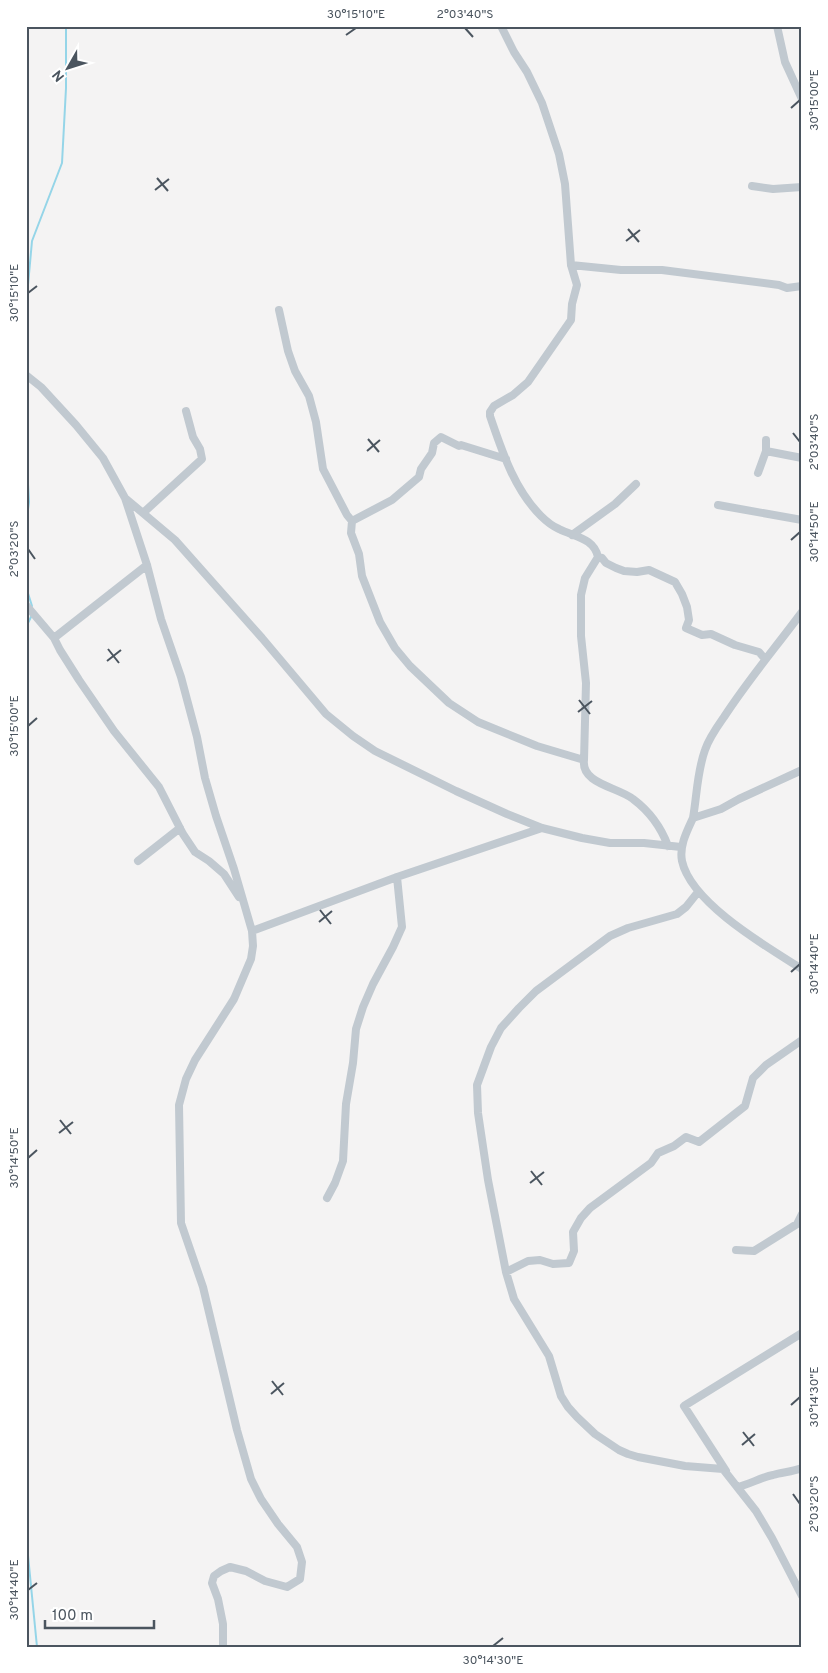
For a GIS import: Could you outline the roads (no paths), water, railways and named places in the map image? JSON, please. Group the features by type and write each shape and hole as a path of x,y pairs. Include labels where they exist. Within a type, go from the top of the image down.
{"street":[{"path":"501,26 542,103 559,154 565,184 571,265 577,285 572,304 571,320 528,382 513,395 494,406 490,416 512,474 521,491 539,514 549,523 572,535 585,539 597,549 598,557 584,578 581,595 581,636 586,683 584,760 586,774 632,798 659,826 668,846"},
{"path":"777,26 785,62 802,99"},
{"path":"752,186 773,189 802,186"},
{"path":"571,265 621,270 662,270 779,285 787,288 802,286"},
{"path":"280,310 288,350 295,371 309,396 314,413 323,469 352,521 351,533 359,554 362,576 380,622 395,648 410,666 449,703 478,722 537,746 584,760"},
{"path":"26,375 76,425 97,451 125,498 147,565 161,620 181,677 197,737 205,778 251,928 253,946 251,959 234,999 195,1060 186,1079 179,1105 181,1223 203,1287 212,1329 226,1377 237,1430 251,1480 266,1508 297,1547 302,1562 300,1579 287,1587 265,1581 246,1571 230,1567 214,1576 212,1583 218,1599 223,1624 223,1647"},
{"path":"143,514 202,459 200,449 193,437 186,410"},
{"path":"352,521 392,500 419,477 421,469 432,453 434,443 441,437 459,446 506,459"},
{"path":"758,472 766,451 766,440"},
{"path":"766,451 802,458"},
{"path":"572,535 615,504 636,484"},
{"path":"125,498 175,540 326,714 375,751 507,814 542,828 610,843 644,843 681,847"},
{"path":"718,505 802,520"},
{"path":"598,557 611,566 624,571 637,572 649,570 675,582 687,607 689,620 686,628 702,635 711,634 735,645 759,652 765,659"},
{"path":"54,638 147,565"},
{"path":"26,605 54,638 79,680 114,731 159,787 195,852 224,874 240,898 243,914 251,928"},
{"path":"802,612 737,697 708,741 697,782 693,818 681,847 681,860 686,874 698,892 750,937 802,969"},
{"path":"693,818 721,809 802,770"},
{"path":"138,861 180,828"},
{"path":"251,928 542,828"},
{"path":"327,1198 336,1183 343,1161 346,1104 356,1029 373,984 402,927 397,877"},
{"path":"698,892 686,907 677,914 628,928 610,936 594,946 536,991 501,1028 491,1047 478,1085 478,1113 488,1180 506,1272 514,1299 549,1356 561,1396 572,1412 619,1450 638,1458 685,1466 724,1469 727,1472"},
{"path":"506,1272 528,1261 540,1260 553,1264 569,1263 574,1251 574,1232 581,1218 590,1208 651,1162 658,1153 674,1146 686,1137 699,1142 725,1122 745,1106 753,1078 766,1065 802,1040"},
{"path":"736,1250 754,1251 797,1224 802,1214"},
{"path":"802,1333 684,1406 727,1472 756,1510 802,1596"},
{"path":"738,1487 773,1475 792,1472 802,1468"}],"waterway":[{"path":"26,307 32,241 62,163 66,88 66,26"},
{"path":"26,448 29,502 26,524"},
{"path":"26,587 32,606"},
{"path":"26,627 32,615"},
{"path":"26,1535 37,1647"}]}
